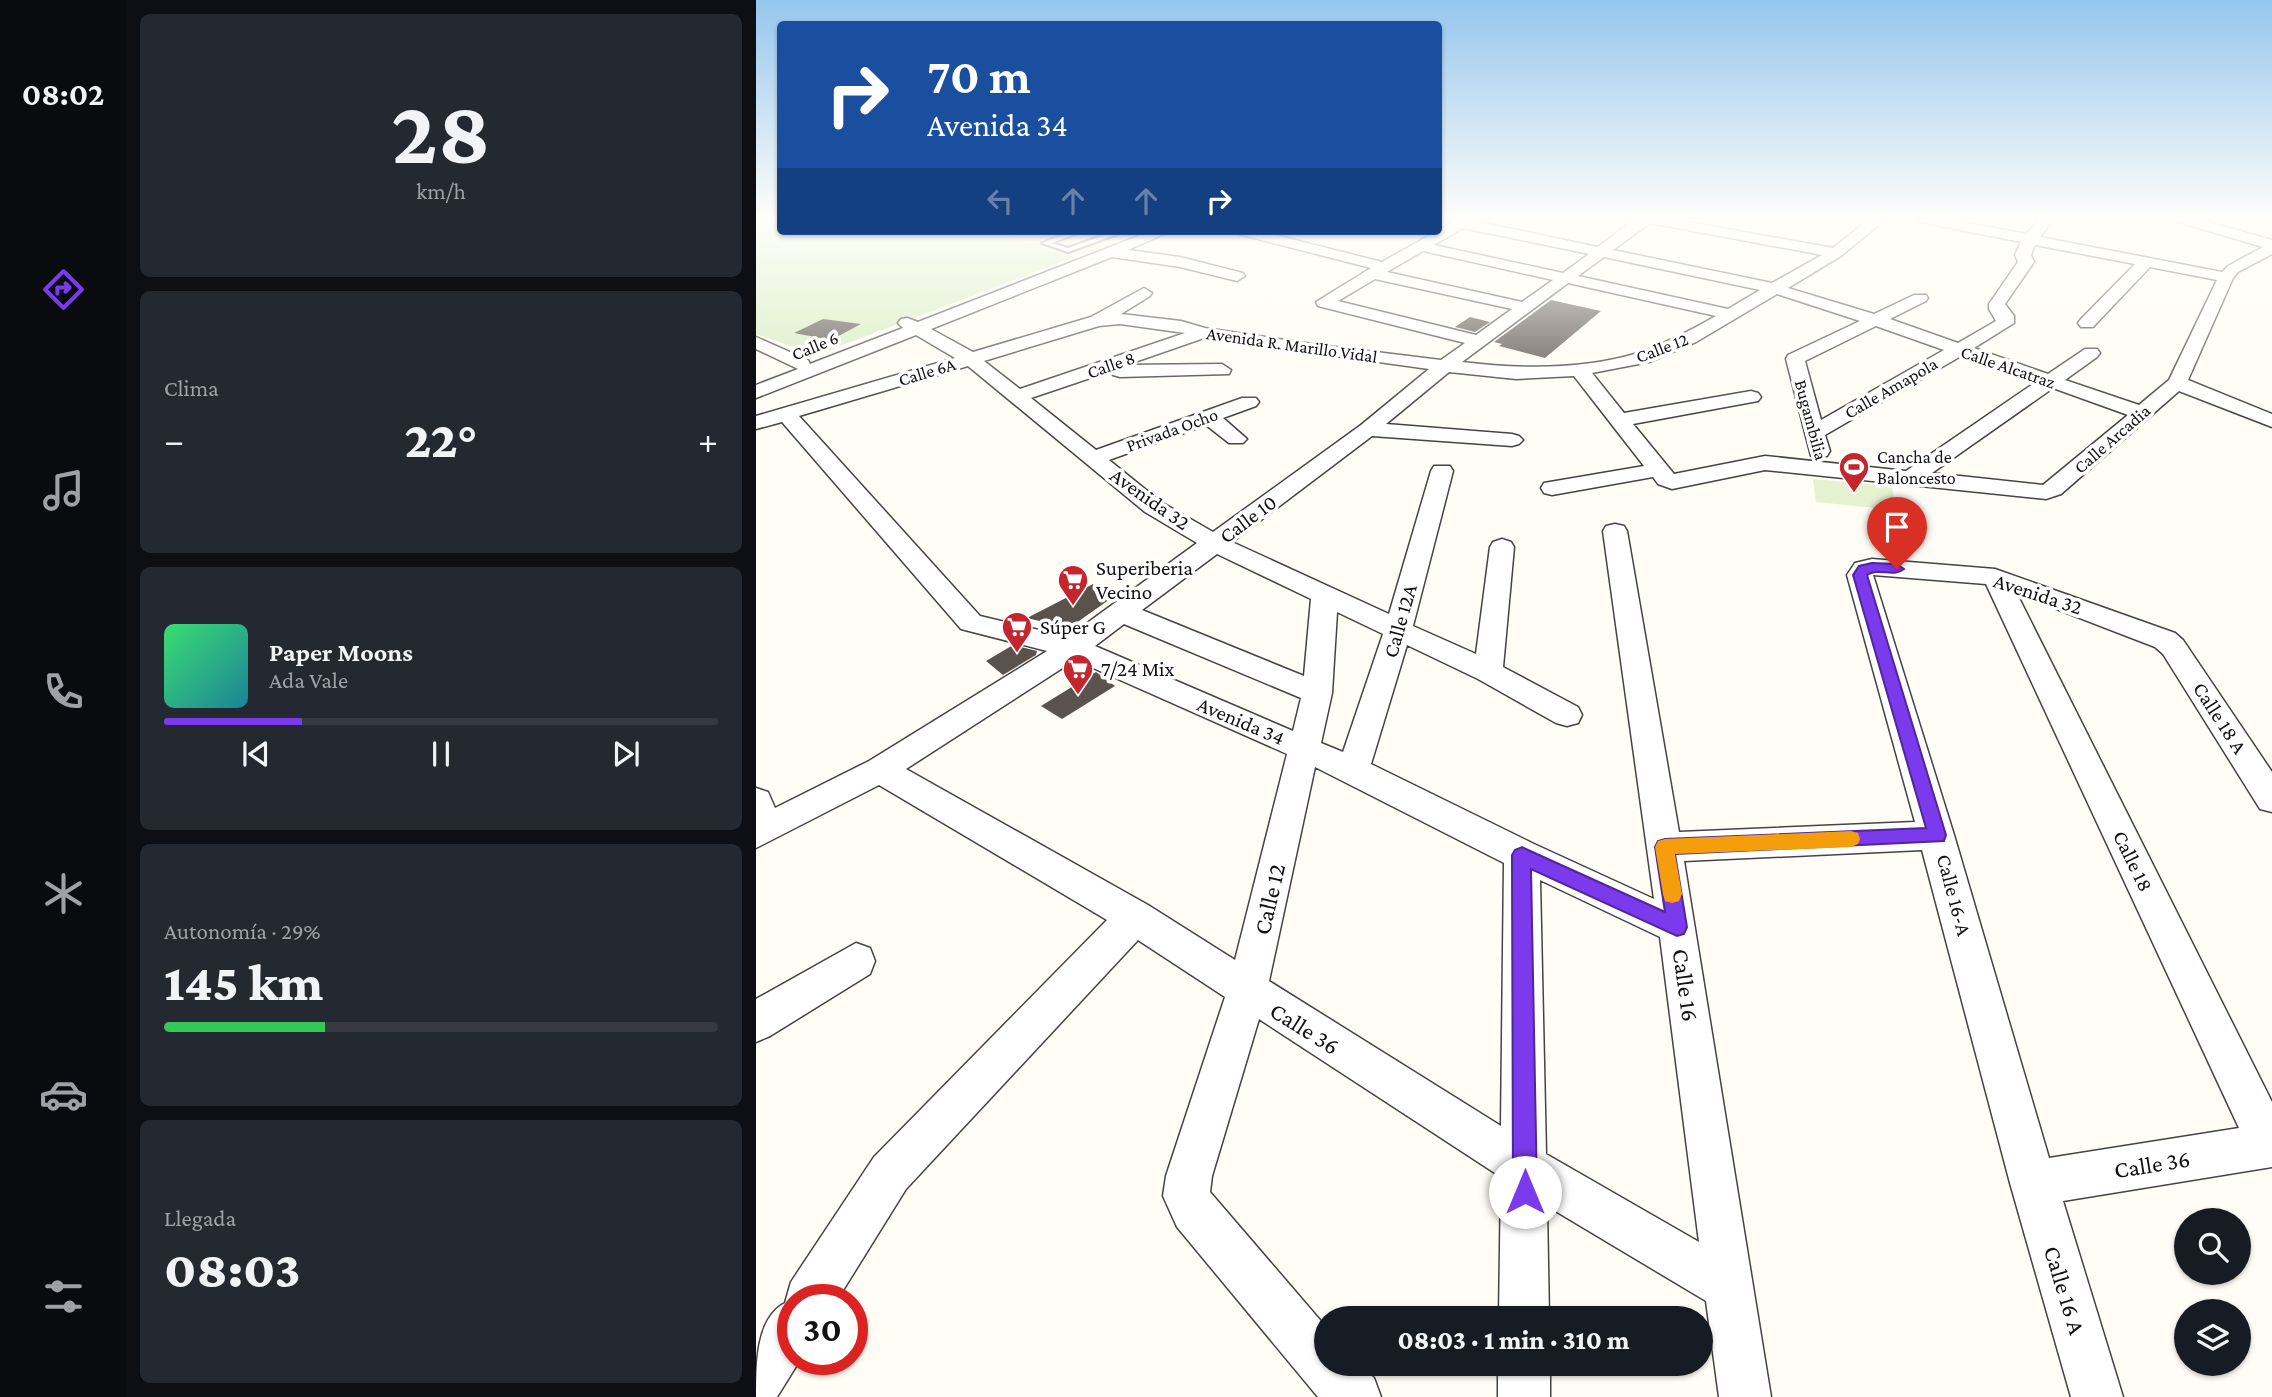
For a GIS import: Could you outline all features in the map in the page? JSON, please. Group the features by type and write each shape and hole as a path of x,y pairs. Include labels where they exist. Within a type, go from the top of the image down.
{"street":[{"name":"Calle 6","path":"756,392 1015,283"},
{"path":"1356,283 1324,302 1479,341"},
{"path":"1430,283 1524,307"},
{"name":"Calle 10","path":"760,821 880,770 1073,648 1216,544 1368,429 1446,365 1557,283"},
{"path":"1593,283 1730,314"},
{"name":"Calle Alcatraz","path":"1749,283 1875,320 2142,413"},
{"name":"Calle 12","path":"1446,365 1516,373 1579,370 1642,358 1666,350 1786,283"},
{"name":"Calle Amapola","path":"1814,433 2005,324 2006,316 1997,309 1997,304 2011,283"},
{"path":"2087,323 2129,283"},
{"path":"2223,283 2178,383 2272,421"},
{"path":"1097,321 1144,293"},
{"path":"1783,339 1801,356 1920,298"},
{"name":"Avenida R. Marillo Vidal","path":"1097,321 1120,319 1181,326 1203,333 1319,351 1446,365"},
{"name":"Calle 6A","path":"772,418 1097,321"},
{"name":"Calle 6","path":"756,381 911,326"},
{"name":"Avenida 32","path":"911,326 971,359 1153,507 1216,544 1488,673 1567,715"},
{"name":"Calle 8","path":"1018,396 1203,333"},
{"path":"756,342 801,364"},
{"path":"1912,477 2091,353"},
{"name":"Bugambilia","path":"1801,356 1814,433 1824,468 2046,492"},
{"path":"1095,371 1222,370"},
{"path":"1579,370 1665,476"},
{"name":"Calle Arcadia","path":"2046,492 2053,489 2178,383"},
{"path":"1621,420 1751,397"},
{"name":"Privada Ocho","path":"1094,458 1249,402"},
{"name":"Avenida 34","path":"756,405 772,418 971,623 1073,648 1353,770 1522,855 1677,927"},
{"path":"1208,416 1236,439"},
{"path":"1368,429 1512,440"},
{"path":"1552,488 1765,463 1824,468"},
{"name":"Calle 12A","path":"1353,770 1398,631 1441,471"},
{"name":"Calle 16","path":"1615,531 1665,847 1745,1397"},
{"path":"1488,673 1502,548"},
{"name":"Avenida 32","path":"1864,569 1872,567 1995,577 2165,640"},
{"name":"Calle 16-A","path":"1864,569 1860,575 1937,835 2033,1183"},
{"name":"Calle 18","path":"1995,577 2271,1145"},
{"name":"Calle 12","path":"1325,596 1317,693 1247,991 1189,1175 1186,1196 1194,1210 1345,1393"},
{"path":"1122,613 1317,693"},
{"name":"Calle 18 A","path":"2165,640 2173,646 2272,799"},
{"name":"Calle 36","path":"880,770 1135,917 1525,1167 1730,1287"},
{"path":"1665,847 1937,835"},
{"path":"1522,855 1524,1306"},
{"path":"819,1284 890,1173 1135,917"},
{"path":"756,1022 856,961"},
{"name":"Calle 36","path":"2033,1183 2271,1145"},
{"name":"Calle 16 A","path":"2033,1183 2096,1397"},
{"path":"756,1383 777,1350"},
{"path":"1524,1376 1524,1397"}],"green space":[{"path":"756,283 1006,283 816,355 756,334"},
{"name":"Cancha de Baloncesto","path":"1813,479 1892,486 1896,510 1816,502"}],"building":[{"path":"1551,300 1601,311 1545,358 1499,346 1502,344 1494,342"},
{"path":"1470,317 1490,322 1475,332 1455,327"},
{"path":"823,319 861,324 831,340 794,333"},
{"name":"Superiberia Vecino","path":"1093,584 1113,597 1069,628 1027,618"},
{"name":"Súper G","path":"1013,645 1037,651 1036,655 1003,675 986,661"},
{"name":"7/24 Mix","path":"1096,672 1115,686 1062,719 1041,706"}],"slow traffic":[{"path":"1672,894 1665,847 1851,839"}],"place":[{"name":"Cancha de Baloncesto","path":"1854,494"},
{"name":"Superiberia Vecino","path":"1073,607"},
{"name":"Súper G","path":"1017,654"},
{"name":"7/24 Mix","path":"1078,696"}],"route":[{"path":"1525,1192 1522,855 1677,927 1665,847 1937,835 1860,575 1864,569 1872,567 1897,569"}]}
